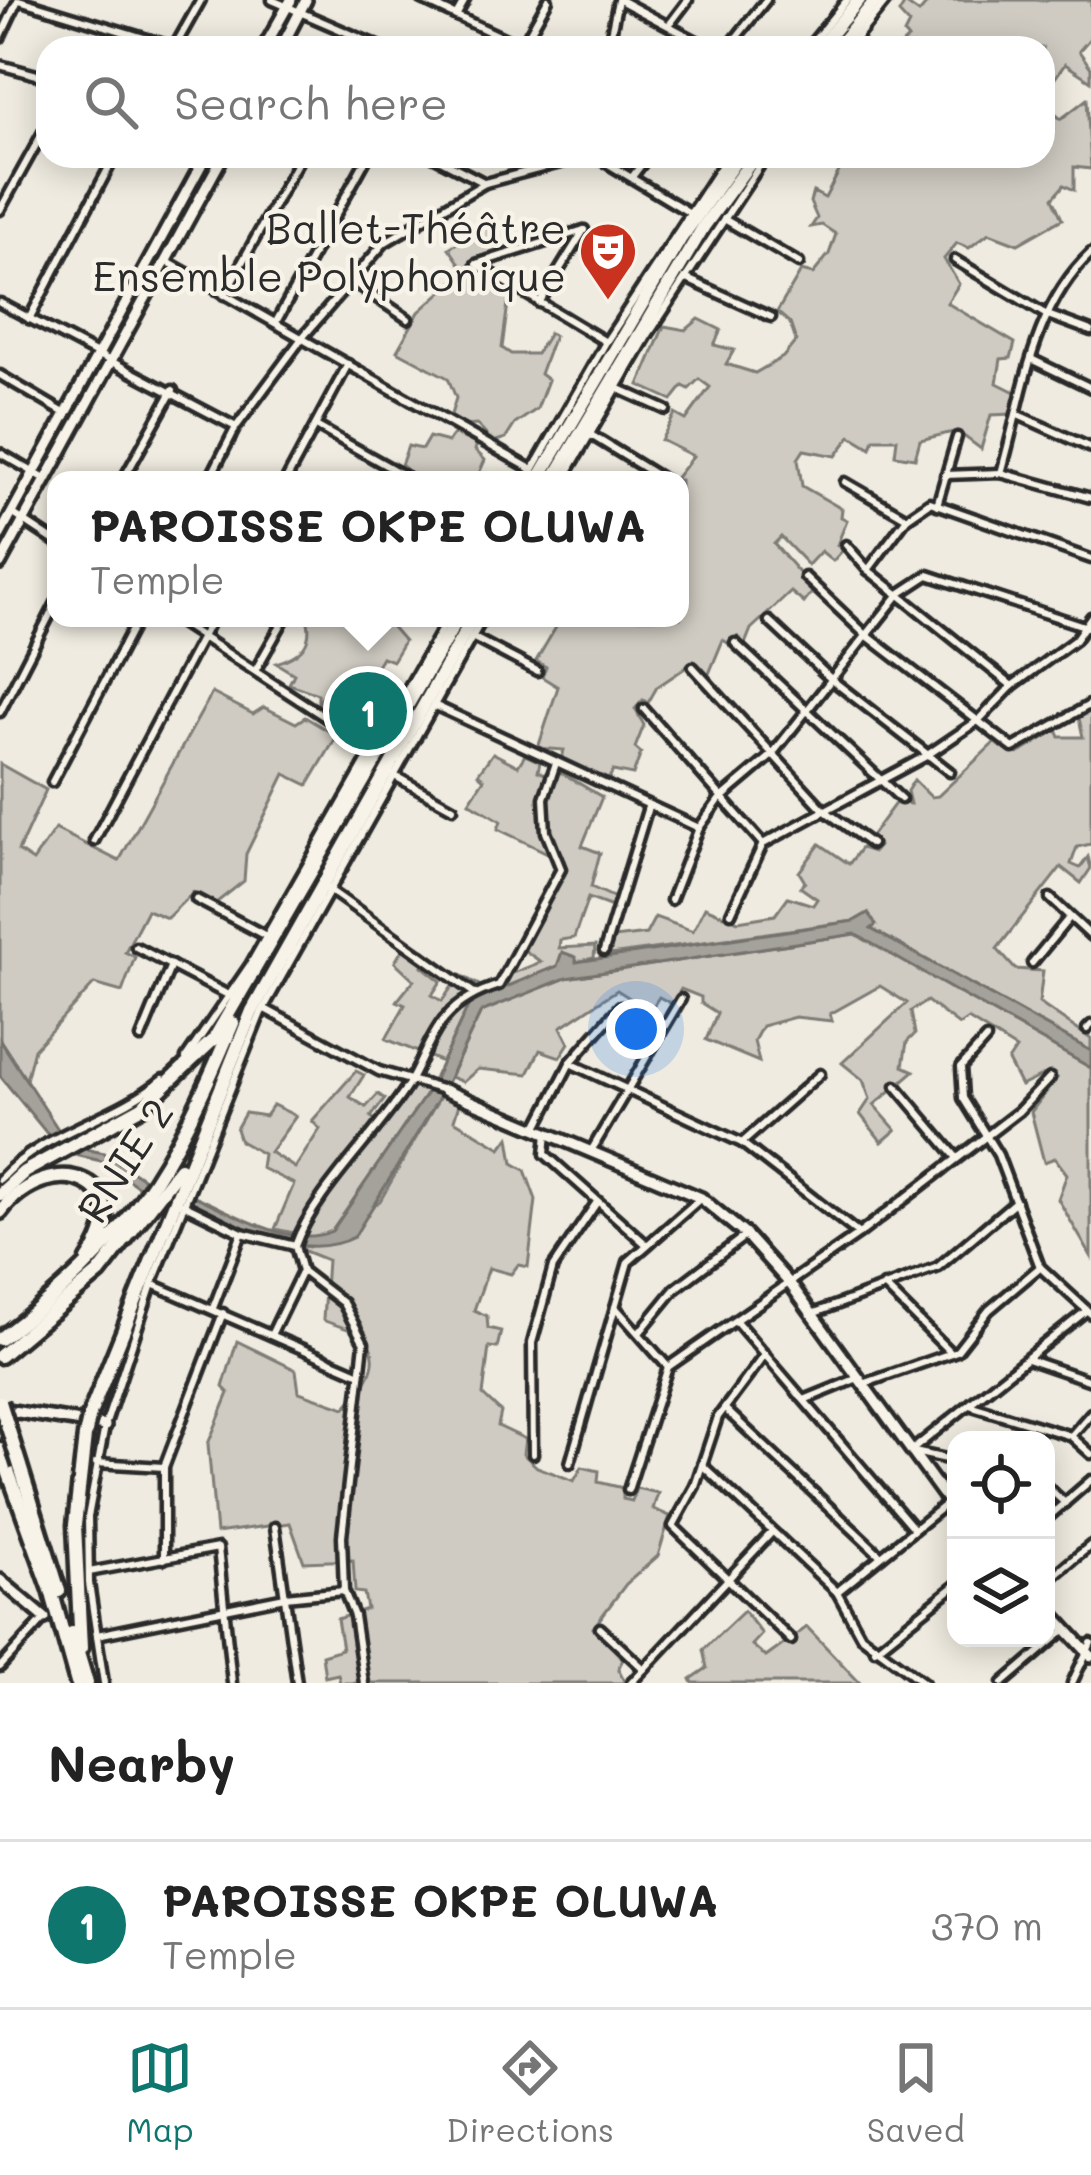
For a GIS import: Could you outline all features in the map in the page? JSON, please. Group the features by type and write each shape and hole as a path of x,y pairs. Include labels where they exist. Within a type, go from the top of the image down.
{"highway":[{"path":"829,36 859,0"},
{"path":"847,36 876,0"},
{"path":"565,471 732,168"},
{"path":"539,471 700,222 745,168"},
{"path":"0,1194 24,1172 142,1107 190,1066 253,978 453,627"},
{"path":"80,1661 75,1526 90,1414 198,1139 273,970 468,627"},
{"path":"253,978 257,951"},
{"name":"RNIE 2","path":"0,1340 68,1287 114,1242 170,1164 253,978"},
{"name":"RNIE 2","path":"0,1356 99,1273 144,1220 198,1139"},
{"path":"0,1211 16,1193 51,1174 73,1176 96,1190 105,1204 106,1227 68,1287"},
{"path":"0,1406 12,1467 77,1683"},
{"path":"0,1449 12,1467 87,1683"}],"street":[{"path":"0,38 18,0 135,36"},
{"path":"181,36 201,0"},
{"path":"272,0 289,3 356,36"},
{"path":"287,36 305,0"},
{"path":"422,0 497,36"},
{"path":"456,16 465,0"},
{"path":"528,36 548,0"},
{"path":"611,36 619,0 689,36"},
{"path":"669,25 688,0"},
{"path":"738,36 766,0"},
{"path":"818,36 847,0"},
{"path":"858,36 887,0"},
{"path":"271,36 289,3"},
{"path":"0,65 36,75"},
{"path":"0,210 36,145"},
{"path":"29,319 109,168"},
{"path":"0,535 199,168"},
{"path":"52,471 216,168"},
{"path":"224,295 295,168"},
{"path":"276,322 361,168"},
{"path":"456,168 485,183"},
{"path":"214,471 236,427 302,338 384,243 485,183 544,168"},
{"path":"614,168 700,222"},
{"path":"632,177 639,168"},
{"path":"566,471 685,278 700,222 723,168"},
{"path":"723,218 758,168"},
{"path":"538,471 605,342 700,222 723,218 799,263"},
{"path":"539,303 584,230 476,264 539,303 605,342"},
{"path":"1001,473 1045,314 1090,256"},
{"path":"955,260 1045,314 1091,332"},
{"path":"165,261 529,471"},
{"path":"685,278 771,317"},
{"path":"353,282 408,319"},
{"path":"0,302 236,427"},
{"path":"1033,360 1091,388"},
{"path":"291,471 348,364"},
{"path":"0,375 66,414"},
{"path":"617,388 666,410"},
{"path":"127,471 173,390"},
{"path":"1018,415 1091,448"},
{"path":"315,425 396,471"},
{"path":"590,435 649,471"},
{"path":"937,505 956,437"},
{"path":"0,453 47,480 0,564"},
{"path":"946,475 1001,473 1091,498"},
{"path":"845,482 907,518"},
{"path":"868,570 907,518 930,502 1091,559"},
{"path":"12,513 47,536"},
{"path":"846,545 868,570 1012,686"},
{"path":"671,900 699,828 718,800 770,757 898,594 928,575 1088,627"},
{"path":"805,577 865,634 1006,744 1019,748 1091,704"},
{"path":"731,913 763,844 926,756 979,720 1012,686 1088,627 1091,617"},
{"path":"0,712 47,621"},
{"path":"770,621 832,680 950,772"},
{"path":"52,782 133,627"},
{"path":"187,627 373,748"},
{"path":"94,841 207,627"},
{"path":"255,671 280,627"},
{"path":"0,1179 20,1159 117,1110 162,1081 193,1050 230,997 443,627"},
{"path":"104,1683 88,1572 88,1517 105,1426 152,1285 265,1009 478,627"},
{"path":"472,637 537,671"},
{"path":"735,643 901,799"},
{"path":"693,668 770,757 824,810 872,844"},
{"path":"434,705 699,828"},
{"path":"644,709 718,800 763,844"},
{"path":"364,1683 354,1616 344,1591 344,1505 364,1342 355,1319 302,1271 295,1246 312,1209 359,1156 412,1081 445,1018 474,993 500,986 560,869 545,832 544,798 556,763"},
{"path":"393,775 453,808"},
{"path":"604,951 647,807"},
{"path":"328,890 474,993"},
{"path":"1050,898 1091,936"},
{"path":"196,899 266,936"},
{"path":"1032,963 1070,918"},
{"path":"136,947 230,997"},
{"path":"141,1038 171,965"},
{"path":"591,1151 681,999"},
{"path":"620,1006 570,1063 542,1131 545,1154 647,1245"},
{"path":"265,1009 379,1071 444,1090 701,1198 746,1235 791,1285 947,1503 837,1592"},
{"path":"910,1451 1089,1312 1040,1267 1016,1201 963,1098 960,1074 986,1039"},
{"path":"570,1063 742,1143 859,1234"},
{"path":"742,1143 820,1074"},
{"path":"628,1490 668,1367 859,1234 986,1136 1050,1078"},
{"path":"896,1086 957,1159"},
{"path":"570,1462 628,1262 701,1198"},
{"path":"812,1314 938,1267 1016,1201"},
{"path":"533,1454 535,1330 553,1267 597,1202"},
{"path":"183,1204 242,1233 295,1246"},
{"path":"213,1309 242,1233"},
{"path":"638,1333 675,1289 746,1235"},
{"path":"804,1400 951,1353 989,1310 1040,1267"},
{"path":"271,1334 302,1271"},
{"path":"152,1285 359,1374"},
{"path":"884,1286 951,1353"},
{"path":"614,1306 668,1367"},
{"path":"164,1559 164,1466 223,1313"},
{"path":"736,1321 914,1529"},
{"path":"764,1354 724,1409 673,1526 791,1640"},
{"path":"1027,1359 1091,1381"},
{"path":"0,1406 105,1426"},
{"path":"969,1406 1072,1436 1091,1454"},
{"path":"724,1409 881,1556"},
{"path":"1072,1436 1091,1413"},
{"path":"910,1451 947,1459"},
{"path":"96,1462 164,1466"},
{"path":"702,1465 837,1592 861,1636 924,1683"},
{"path":"1055,1511 1091,1480"},
{"path":"1055,1494 1065,1503"},
{"path":"275,1527 297,1683"},
{"path":"632,1683 772,1532"},
{"path":"1055,1575 1091,1545"},
{"path":"88,1572 218,1548 232,1683"},
{"path":"0,1580 44,1618 0,1667"},
{"path":"97,1635 284,1597 344,1591"},
{"path":"875,1649 947,1592"},
{"path":"1055,1617 1090,1650 1072,1683"},
{"path":"600,1628 644,1669"},
{"path":"1003,1683 1066,1629"}],"shaded area":[{"path":"930,0 1091,0 1091,37 1079,51 1091,68 1091,81 1065,64 1055,78 1055,36 906,36 909,24 899,13 905,3 919,13"},
{"path":"1087,99 1091,169 1074,167 1074,190 1064,185 1053,198 1062,219 1018,244 989,233 969,248 957,243 944,259 959,284 947,303 1015,343 1011,358 1001,359 997,383 1019,394 1013,414 991,415 981,449 957,431 920,440 915,458 895,455 897,439 874,439 871,448 851,436 836,456 804,450 798,459 802,486 842,509 841,517 847,520 837,545 843,550 833,561 821,551 808,565 781,537 774,544 814,590 804,603 791,592 751,629 745,644 738,637 731,645 723,640 708,676 694,662 657,687 648,703 643,700 635,709 644,725 635,748 641,753 633,775 613,771 608,780 561,759 564,750 538,748 558,687 542,677 546,667 536,661 556,627 689,627 689,471 681,471 693,456 661,440 675,414 686,420 710,387 699,379 689,389 683,386 672,400 639,385 664,326 686,330 699,319 721,330 714,345 734,350 726,364 755,373 783,357 796,341 790,323 777,312 801,271 813,274 829,254 836,234 822,225 811,227 817,218 810,202 813,192 825,198 841,168 1055,168 1055,114 1061,119"},
{"path":"488,224 503,249 475,265 509,296 502,348 511,354 536,354 549,333 554,336 540,374 548,380 537,409 515,424 506,438 493,442 477,425 464,426 450,418 456,398 448,378 397,351 419,312 465,271 449,248"},
{"path":"454,434 477,444 475,450 485,460 480,471 408,471 401,465 408,446 422,449 429,437 448,442"},
{"path":"392,627 404,641 392,661 382,657 374,671 384,680 377,691 342,674 327,686 318,706 318,694 289,684 294,674 276,663 302,649 309,628"},
{"path":"212,693 253,714 264,707 296,723 305,717 337,736 308,785 285,774 246,854 244,881 216,903 193,892 167,918 147,910 125,952 135,957 122,992 94,984 34,1049 26,1080 0,1040 0,764 46,790 18,851 33,861 55,829 119,861"},
{"path":"1091,711 1091,844 1077,847 1071,864 1080,868 1088,857 1091,868 1081,883 1061,867 997,949 1015,969 1043,971 1039,1003 1091,1039 1091,1051 870,928 868,913 854,921 610,955 613,938 646,934 655,917 693,931 705,907 738,921 775,915 788,897 813,905 817,899 800,887 805,882 799,872 820,844 849,864 861,848 874,852 879,846 871,836 896,802 910,804 907,791 914,780 931,797 938,796 994,743 1018,754 1057,730 1060,737 1083,737 1079,718"},
{"path":"493,753 518,766 525,755 540,762 538,771 555,778 558,771 602,797 582,846 600,853 591,887 615,898 612,907 588,898 574,938 560,940 559,948 595,946 594,958 557,966 470,1002 442,1062 386,1039 405,1005 397,1001 414,980 395,962 406,943 428,957 422,966 441,981 432,995 442,1001 460,975 481,986 541,962 521,948 564,861 498,829 501,821 469,802 484,779 478,774"},
{"path":"868,913 876,925 871,929 1091,1051 1091,1068 855,934 566,978 481,1012 442,1093 354,1237 334,1244 292,1244 190,1206 194,1196 262,1227 298,1236 332,1231 429,1090 470,1002 557,966 562,952 576,957 576,962 854,921"},
{"path":"855,934 1091,1068 1091,1256 1058,1199 1067,1174 1055,1158 1044,1162 1031,1112 1057,1078 1048,1073 1021,1086 1008,1061 1016,1049 968,1019 959,1025 927,1001 911,1011 915,1034 907,1042 903,1066 914,1071 874,1105 896,1130 882,1142 860,1114 870,1099 863,1080 842,1063 907,1003 880,986 830,1014 832,1021 795,1017 762,1026 754,1041 759,1062 706,1040 717,1013 701,1003 701,997 681,989 672,1004 659,997 650,1011 617,990 561,1027 569,1043 560,1057 540,1050 528,1074 478,1069 463,1082 450,1077 481,1012 565,978"},
{"path":"0,1040 69,1146 104,1153 144,1179 140,1188 101,1161 62,1152 0,1076"},
{"path":"356,1071 364,1075 350,1097 366,1107 378,1094 385,1099 371,1117 377,1121 397,1107 419,1075 420,1088 429,1090 332,1231 317,1238 275,1229 294,1184 261,1168 263,1154 240,1141 236,1129 245,1113 265,1116 273,1105 296,1116 270,1152 295,1168 320,1129 312,1121"},
{"path":"442,1093 461,1098 454,1120 501,1148 509,1137 513,1163 525,1170 536,1200 528,1267 518,1265 511,1274 489,1268 474,1310 487,1316 488,1328 501,1331 497,1348 489,1347 483,1395 501,1412 498,1426 525,1439 523,1454 537,1467 574,1481 582,1467 599,1471 598,1482 623,1488 623,1499 632,1501 636,1488 658,1493 653,1509 670,1516 658,1556 626,1584 593,1628 623,1659 618,1669 625,1683 340,1683 338,1674 325,1677 322,1655 342,1649 337,1619 367,1609 364,1593 355,1592 353,1560 304,1562 290,1523 216,1533 208,1444 229,1393 223,1387 237,1341 296,1370 299,1392 345,1408 373,1364 370,1346 362,1337 323,1320 327,1260 285,1243 309,1247 380,1201"},
{"path":"744,1611 762,1634 752,1645 766,1657 807,1627 860,1683 693,1683 691,1679 707,1668 703,1650"}],"place":[{"name":"Ballet-Théâtre Ensemble Polyphonique","path":"608,302"},
{"name":"PAROISSE OKPE OLUWA","path":"368,711"}]}
